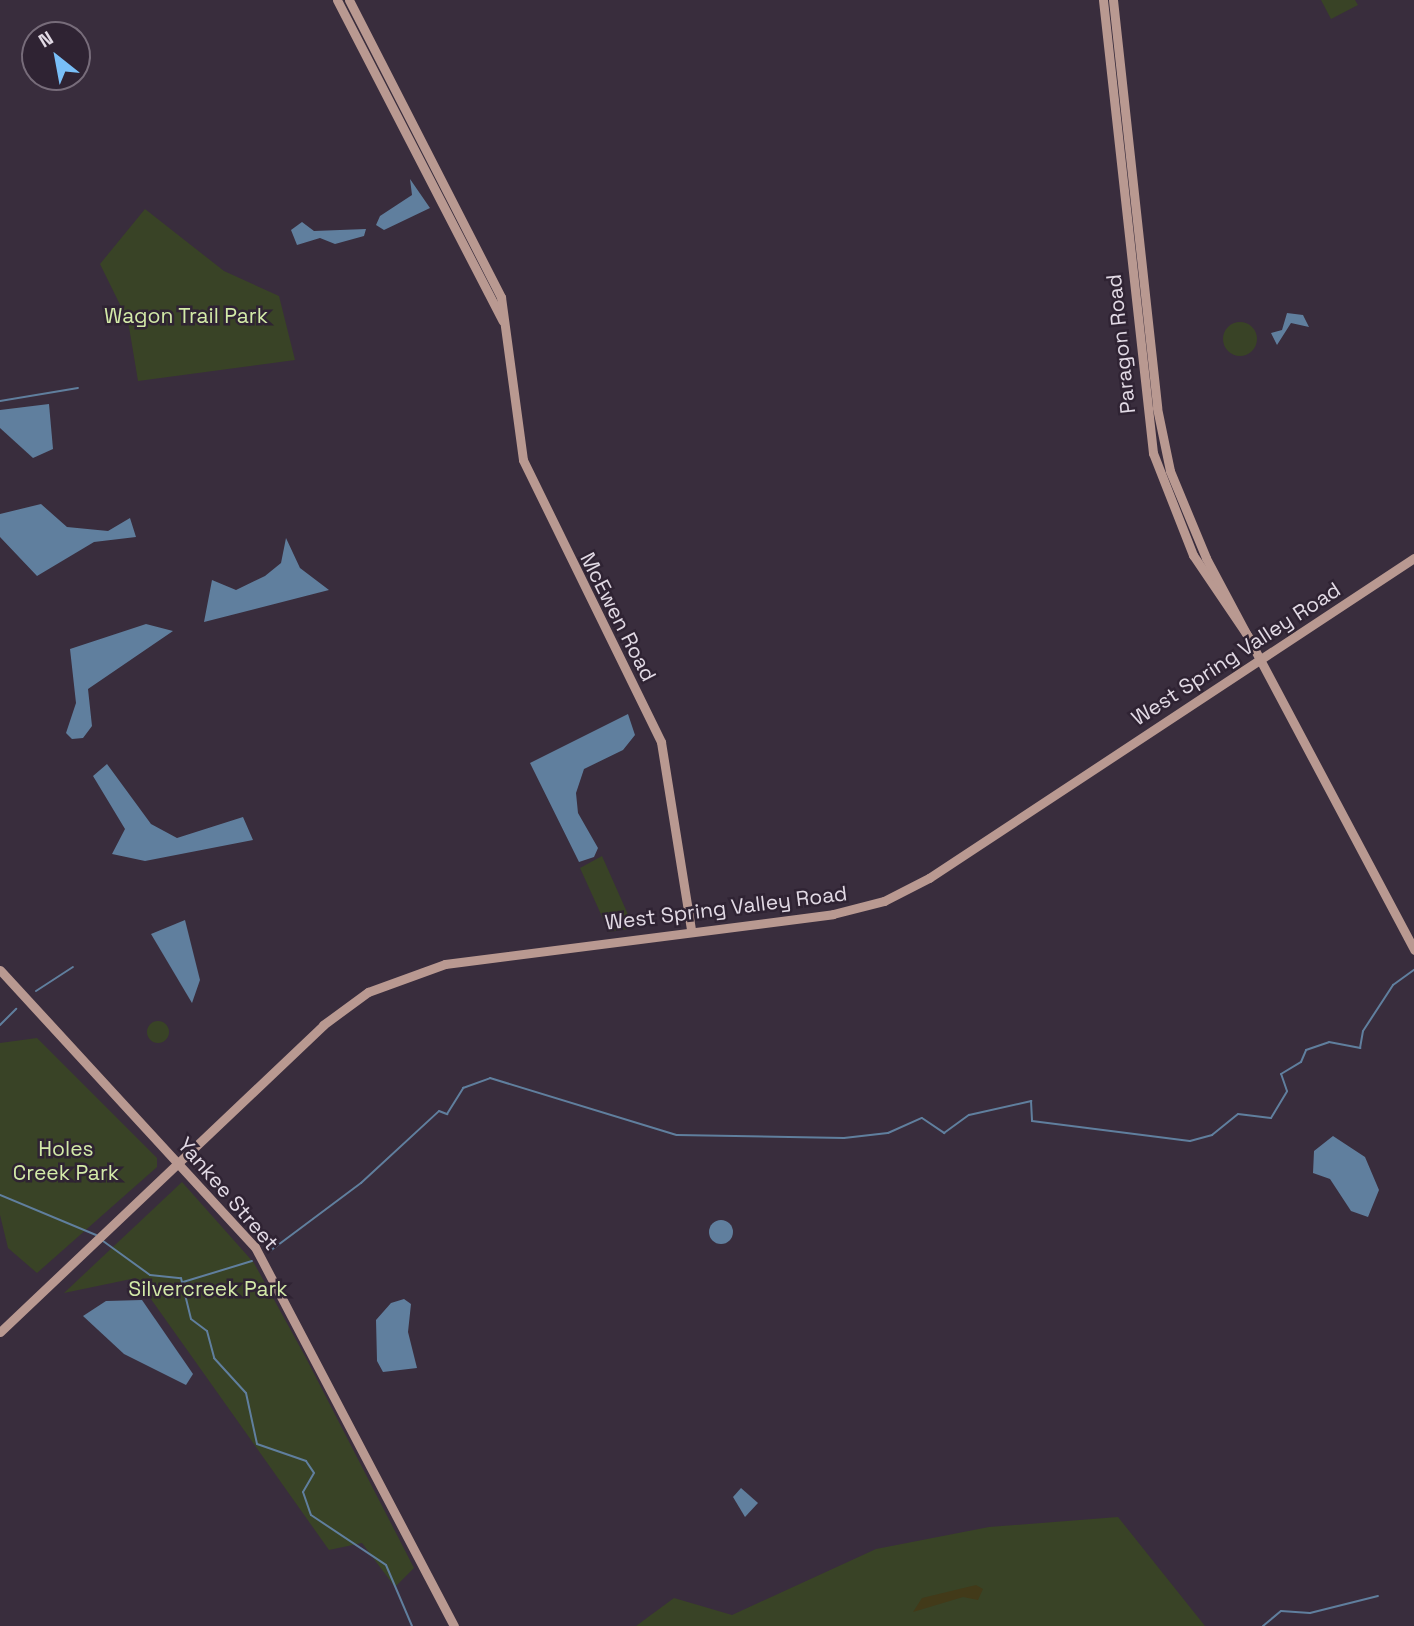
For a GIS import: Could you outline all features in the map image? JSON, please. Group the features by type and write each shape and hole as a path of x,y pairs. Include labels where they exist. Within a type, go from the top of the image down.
{"street":[{"name":"McEwen Road","path":"337,0 504,323"},
{"name":"McEwen Road","path":"349,0 495,282 528,475 665,755 691,929"},
{"name":"Paragon Road","path":"1103,0 1153,453 1193,555 1263,656"},
{"name":"Paragon Road","path":"1113,0 1163,447 1196,538 1263,656 1414,950"},
{"name":"West Spring Valley Road","path":"0,1332 333,1016 387,983 444,964 691,929 833,914 899,894 1414,558"},
{"name":"Yankee Street","path":"0,970 179,1160 271,1272 454,1626"}],"green space":[{"path":"1321,0 1355,0 1358,5 1331,19"},
{"name":"Wagon Trail Park","path":"145,209 224,271 279,296 295,360 138,381 128,321 100,264"},
{"path":"1240,322 1252,327 1257,339 1252,351 1240,356 1228,351 1223,339 1228,327"},
{"path":"602,856 634,928 609,932 580,868"},
{"path":"158,1021 166,1024 169,1032 166,1040 158,1043 150,1040 147,1032 150,1024"},
{"name":"Holes Creek Park","path":"37,1038 157,1158 157,1167 37,1273 8,1248 0,1215 0,1043"},
{"name":"Silvercreek Park","path":"182,1182 254,1263 306,1358 414,1568 395,1587 362,1543 329,1550 136,1278 64,1293"},
{"path":"1118,1517 1205,1626 636,1626 674,1598 732,1615 876,1549 989,1527"}],"sand":[{"path":"976,1585 983,1589 978,1600 963,1597 913,1612 922,1598"}],"water":[{"path":"410,179 430,208 384,230 376,225 380,216 412,195"},
{"path":"302,222 314,231 366,229 364,236 335,244 320,238 297,245 291,230"},
{"path":"1287,313 1303,315 1309,327 1291,323 1277,345 1271,333 1282,330"},
{"path":"49,404 53,449 33,458 0,428 0,410"},
{"path":"41,504 67,527 108,531 130,518 136,537 94,542 37,576 0,537 0,514"},
{"path":"286,538 300,568 329,590 204,622 212,580 236,590 265,576 281,563"},
{"path":"146,624 173,631 88,689 92,726 83,738 72,739 66,733 76,703 70,649"},
{"path":"628,714 635,735 623,750 584,769 576,793 578,813 598,848 594,857 579,862 530,763"},
{"path":"107,764 151,824 177,838 243,817 253,840 145,861 112,854 125,829 93,776"},
{"path":"185,920 200,980 192,1003 151,934"},
{"path":"1333,1136 1365,1157 1379,1190 1368,1217 1351,1211 1330,1179 1313,1173 1314,1151"},
{"path":"721,1220 729,1224 733,1232 729,1240 721,1244 713,1240 709,1232 713,1224"},
{"path":"404,1299 411,1304 408,1332 417,1368 383,1372 377,1361 376,1320 391,1303"},
{"path":"142,1300 193,1374 186,1385 124,1354 83,1316 106,1301"},
{"path":"741,1488 758,1503 745,1517 733,1497"}],"waterway":[{"path":"0,401 78,388"},
{"path":"36,991 73,967"},
{"path":"270,1251 361,1183 439,1111 447,1114 463,1088 490,1078 677,1135 844,1138 888,1133 922,1118 944,1133 969,1115 1031,1101 1032,1121 1190,1141 1212,1135 1238,1114 1271,1118 1287,1091 1281,1074 1301,1062 1306,1050 1329,1042 1360,1048 1363,1031 1393,985 1414,970"},
{"path":"0,1025 16,1009"},
{"path":"0,1195 96,1235"},
{"path":"103,1241 150,1275 181,1278 191,1319 207,1331 214,1358 246,1393 257,1444 306,1461 314,1473 303,1492 311,1515 386,1565 412,1626"},
{"path":"183,1282 252,1261"},
{"path":"1263,1626 1281,1611 1310,1613 1378,1596"}]}
